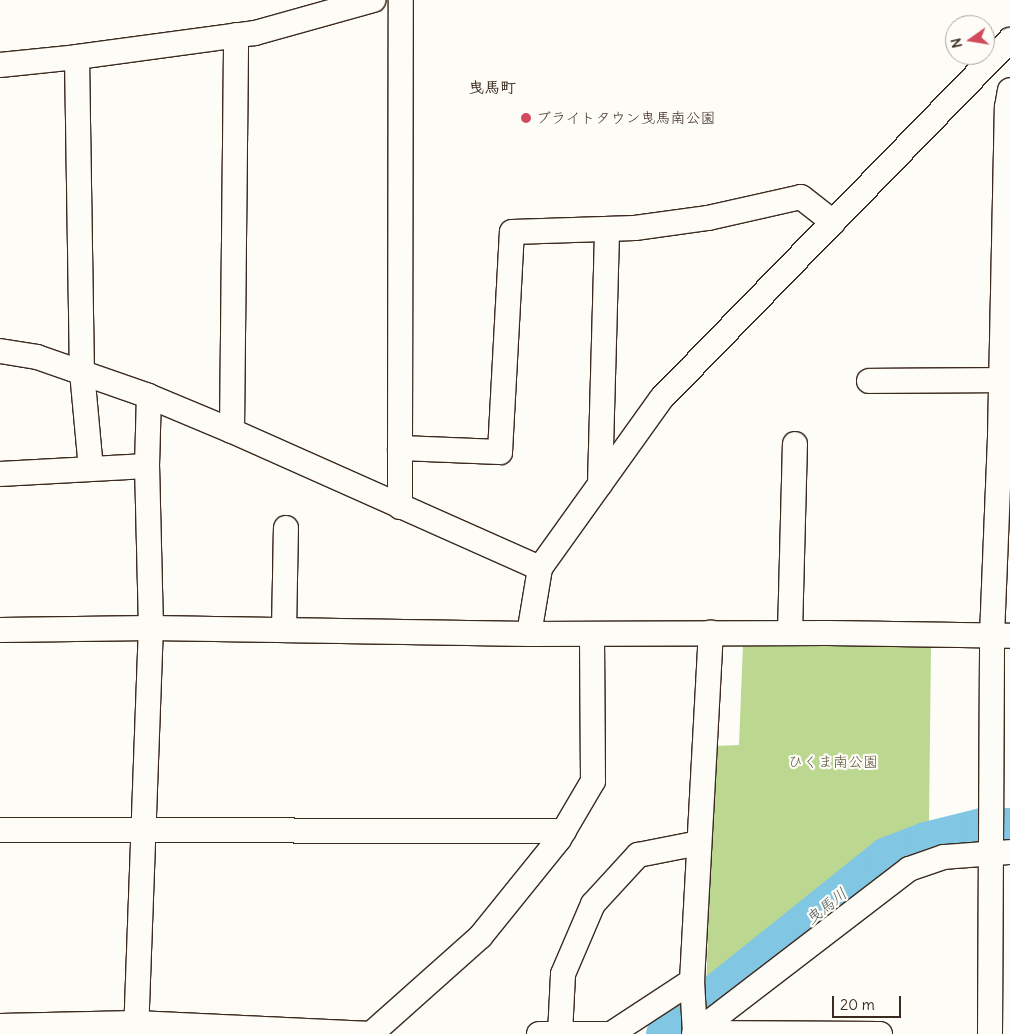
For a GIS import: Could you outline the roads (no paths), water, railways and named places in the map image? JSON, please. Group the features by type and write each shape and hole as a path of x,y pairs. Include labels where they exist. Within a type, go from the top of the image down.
{"street":[{"path":"0,64 77,57 255,33 373,0"},
{"path":"400,507 401,0"},
{"path":"232,430 236,36"},
{"path":"529,634 540,568 661,399 1010,40"},
{"path":"77,57 82,372 91,469"},
{"path":"990,1034 1005,436 1001,380 1006,107 1010,90"},
{"path":"400,448 500,452 512,232 607,230 708,218 801,196 833,222"},
{"path":"600,484 607,230"},
{"path":"0,351 37,357 149,396 232,430 400,507 540,568"},
{"path":"869,381 1001,380"},
{"path":"136,1029 151,628 147,466 149,396"},
{"path":"790,633 795,444"},
{"path":"0,474 147,466"},
{"path":"284,630 286,528"},
{"path":"0,630 151,628 529,634 790,633 1001,636"},
{"path":"695,1031 693,989 711,633"},
{"path":"371,1034 480,937 564,831 593,781 592,634"},
{"path":"0,830 564,831"},
{"path":"695,1031 909,869 996,842"},
{"path":"560,1034 563,974 593,904 638,854 699,843"},
{"path":"538,1034 611,1034 693,989"},
{"path":"0,1026 366,1034"},
{"path":"695,1031 880,1034"}],"waterway":[{"name":"曳馬川","path":"666,1034 887,857 926,842 982,828 1010,828"}],"place":[{"name":"ブライトタウン曳馬南公園","path":"526,118"}],"district":[{"name":"曳馬町","path":"492,87"}],"park label":[{"name":"ひくま南公園","path":"833,762"}]}
